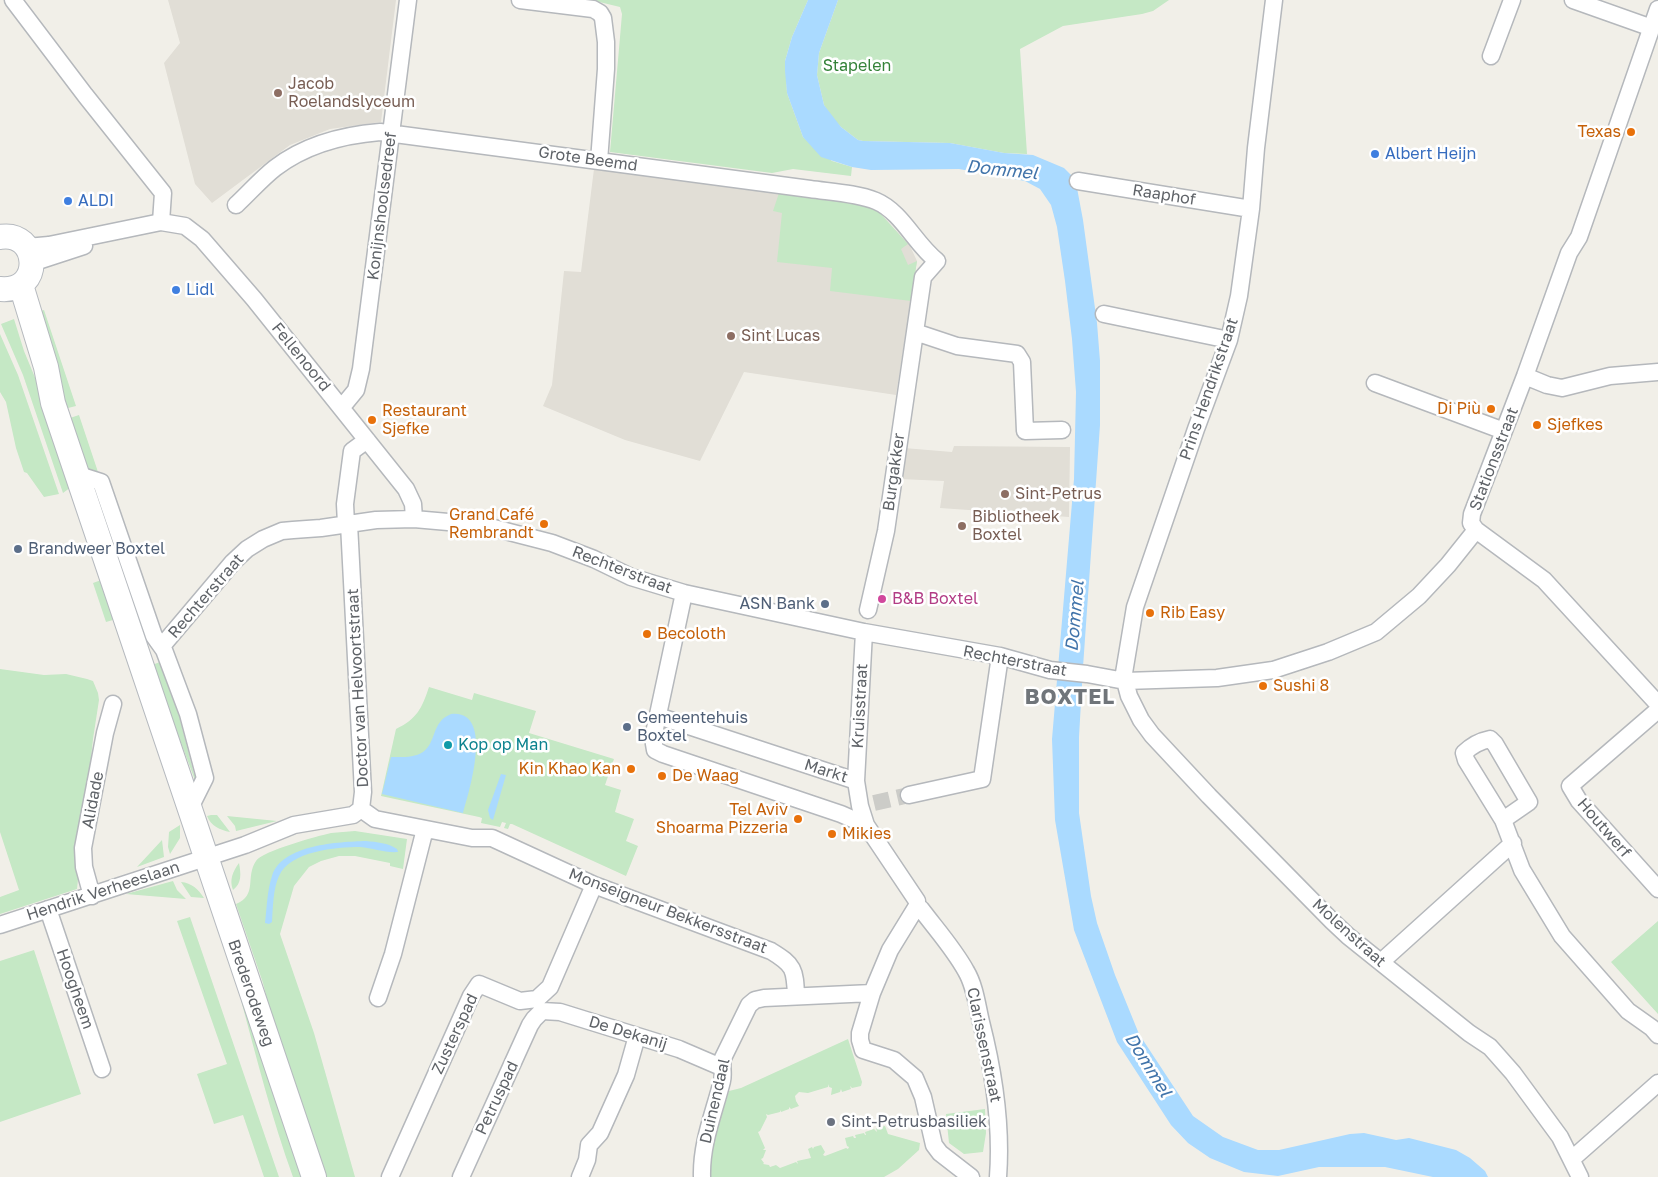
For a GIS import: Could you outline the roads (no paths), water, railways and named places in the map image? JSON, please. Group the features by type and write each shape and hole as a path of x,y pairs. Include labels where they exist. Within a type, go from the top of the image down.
{"main road":[{"path":"1,233 21,241 29,255 30,274 9,288"},
{"name":"Brederodeweg","path":"9,288 41,383 53,402 79,475 314,1177"}],"street":[{"path":"12,0 84,95 163,193 161,222"},
{"name":"Konijnshoolsedreef","path":"342,407 356,390 361,370 408,0"},
{"path":"520,0 593,9 604,18 606,26 606,69 599,161"},
{"name":"Prins Hendrikstraat","path":"1125,682 1124,673 1135,607 1196,429 1229,340 1239,296 1251,209 1256,148 1274,0"},
{"path":"1492,56 1512,0"},
{"path":"1573,0 1652,28"},
{"name":"Stationsstraat","path":"1125,682 1217,678 1273,670 1328,652 1360,639 1376,632 1420,596 1476,530 1471,523 1472,514 1525,376 1569,253 1579,237 1658,9"},
{"name":"Grote Beemd","path":"236,205 275,168 295,155 323,142 362,133 392,133 864,197 877,202 891,212 937,261"},
{"name":"Raaphof","path":"1078,181 1251,209"},
{"name":"Fellenoord","path":"29,255 86,246 115,232 161,222 185,226 202,239 254,299 406,488 413,504 414,519"},
{"name":"Burgakker","path":"868,610 886,531 924,277 937,261"},
{"path":"1104,314 1229,340"},
{"path":"915,332 957,346 1017,354 1022,362 1024,431 1062,430"},
{"path":"1525,376 1547,385 1562,388 1610,376 1658,372"},
{"path":"1375,383 1504,431"},
{"name":"Doctor van Helvoortstraat","path":"206,857 245,845 294,825 352,815 361,809 363,792 356,636 345,504 352,451 367,440"},
{"path":"79,475 101,482 154,636 162,646 188,714 205,778 190,808"},
{"name":"Rechterstraat","path":"162,646 233,562 254,544 282,532 376,520 414,519 482,525 545,541 594,559 630,577 684,593 864,632 1000,656 1050,670 1087,674 1125,682"},
{"path":"1476,530 1544,580 1658,704"},
{"path":"684,593 653,738 655,750 841,814 866,825"},
{"name":"Kruisstraat","path":"856,781 864,632"},
{"path":"908,795 982,779 1000,656"},
{"name":"Molenstraat","path":"1125,682 1129,696 1141,720 1152,735 1332,921 1348,936 1468,1032 1490,1047 1560,1137 1580,1177"},
{"name":"Alidade","path":"92,896 84,867 84,848 105,734 113,704"},
{"name":"Houtwerf","path":"1658,710 1570,786 1579,801 1658,888"},
{"name":"Markt","path":"658,716 856,781 867,805 866,825"},
{"path":"1503,820 1529,802 1496,744 1490,740 1483,740 1464,753 1466,760 1503,820 1522,870 1562,936 1628,1011 1652,1028 1658,1035"},
{"name":"Monseigneur Bekkersstraat","path":"361,809 375,819 472,838 492,838 594,885 771,950 792,968 796,979 796,996"},
{"name":"Clarissenstraat","path":"866,825 917,901 917,906 922,908 958,958 972,984 996,1091 999,1130 998,1177"},
{"path":"378,998 393,954 425,829"},
{"path":"1381,962 1513,843"},
{"name":"Hendrik Verheeslaan","path":"0,925 206,857"},
{"name":"Zusterspad","path":"390,1177 471,996 479,984 520,1001 537,999 550,987 594,885"},
{"path":"917,906 890,950 872,993 860,1033 860,1040 863,1050 894,1060 915,1078 923,1097 934,1145 940,1153 971,1177"},
{"name":"Hoogheem","path":"48,909 102,1069"},
{"name":"Duinendaal","path":"702,1177 702,1156 722,1078 721,1067 723,1058 749,1005 755,1000 764,998 872,993"},
{"name":"De Dekanij","path":"534,1019 542,1012 552,1011 679,1049 721,1067"},
{"name":"Petruspad","path":"461,1177 534,1019"},
{"path":"580,1177 587,1160 589,1145 600,1133 626,1075 637,1036"},
{"path":"1572,1159 1658,1083"}],"water":[{"name":"Dommel","path":"808,0 838,0 819,53 817,75 824,105 841,127 858,140 950,143 1004,153 1033,155 1064,168 1072,176 1077,188 1097,323 1100,361 1100,425 1079,737 1079,813 1091,896 1097,923 1115,975 1139,1034 1193,1116 1223,1137 1258,1150 1279,1150 1350,1134 1364,1133 1396,1140 1409,1138 1456,1150 1470,1158 1485,1171 1488,1177 1433,1177 1385,1167 1319,1167 1278,1176 1244,1172 1210,1158 1188,1143 1171,1125 1117,1042 1074,930 1055,820 1052,739 1074,479 1076,392 1065,281 1057,227 1051,205 1040,189 1025,181 959,169 871,170 852,167 821,157 803,137 787,93 785,71 785,61 792,37"},
{"path":"451,714 464,716 472,724 476,738 476,754 463,813 382,794 391,757 412,756 423,752 430,743 440,722"},
{"path":"501,774 506,775 493,820 490,818 488,810"},
{"path":"366,841 390,845 397,849 398,852 360,847 339,848 315,852 293,861 279,876 274,892 272,922 269,924 265,923 272,876 278,865 287,857 299,851 327,844"}],"tunnel":[{"path":"874,803 909,795"}],"place":[{"name":"Jacob Roelandslyceum","path":"278,93"},
{"name":"Texas","path":"1631,132"},
{"name":"Albert Heijn","path":"1375,154"},
{"name":"ALDI","path":"68,201"},
{"name":"Lidl","path":"176,290"},
{"name":"Sint Lucas","path":"731,336"},
{"name":"Di Più","path":"1491,409"},
{"name":"Restaurant Sjefke","path":"372,420"},
{"name":"Sjefkes","path":"1537,425"},
{"name":"Sint-Petrus","path":"1005,494"},
{"name":"Grand Café Rembrandt","path":"544,524"},
{"name":"Bibliotheek Boxtel","path":"962,526"},
{"name":"Brandweer Boxtel","path":"18,549"},
{"name":"B&B Boxtel","path":"882,599"},
{"name":"ASN Bank","path":"825,604"},
{"name":"Rib Easy","path":"1150,613"},
{"name":"Becoloth","path":"647,634"},
{"name":"Sushi 8","path":"1263,686"},
{"name":"Gemeentehuis Boxtel","path":"627,727"},
{"name":"Kop op Man","path":"448,745"},
{"name":"Kin Khao Kan","path":"631,769"},
{"name":"De Waag","path":"662,776"},
{"name":"Tel Aviv Shoarma Pizzeria","path":"798,819"},
{"name":"Mikies","path":"832,834"},
{"name":"Sint-Petrusbasiliek","path":"831,1122"}],"district":[{"name":"BOXTEL","path":"1070,697"}],"park label":[{"name":"Stapelen","path":"857,66"}]}
